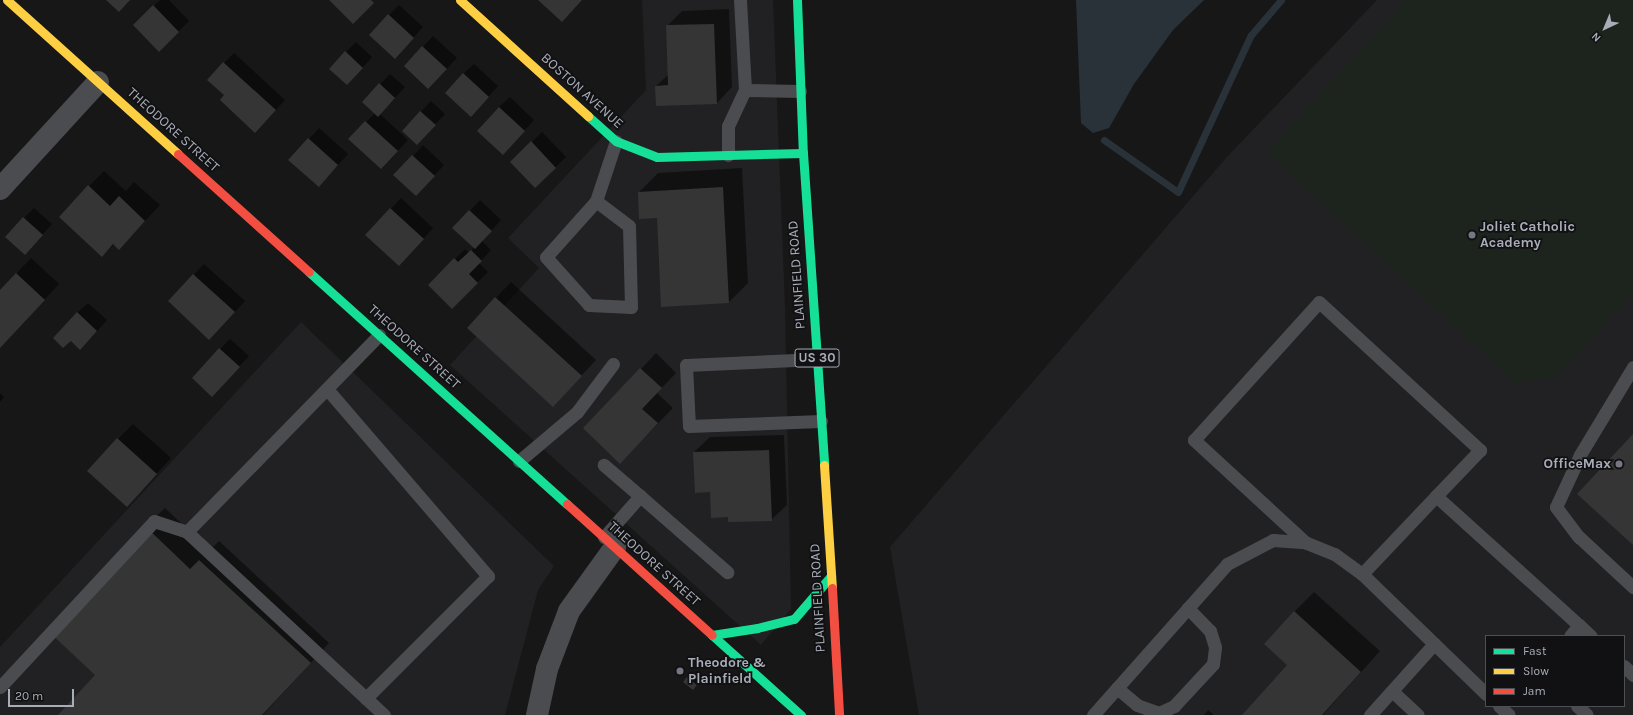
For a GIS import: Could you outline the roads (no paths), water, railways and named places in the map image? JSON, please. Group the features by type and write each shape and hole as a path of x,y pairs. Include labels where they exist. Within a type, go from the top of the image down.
{"main road":[{"name":"THEODORE STREET","path":"8,0 801,715"},
{"name":"BOSTON AVENUE","path":"460,0 616,141 657,157 803,153"},
{"name":"PLAINFIELD ROAD","path":"797,0 803,153 839,715"},
{"path":"712,635 757,628 794,619 831,576"}],"street":[{"path":"0,189 98,82"},
{"path":"537,715 547,669 569,611 609,542"}],"lane":[{"path":"728,155 728,126 745,90 740,0"},
{"path":"745,90 800,91"},
{"path":"596,201 629,226 631,307 589,305 546,257 596,201 616,141"},
{"path":"1362,574 1480,450 1319,302 1194,440 1306,542 1334,554 1362,574 1485,693"},
{"path":"187,532 379,335"},
{"path":"817,359 686,365 689,426 821,421"},
{"path":"519,461 577,412 613,364"},
{"path":"1633,367 1580,455 1556,507 1579,537 1633,587"},
{"path":"327,389 488,576 366,698"},
{"path":"604,465 727,572"},
{"path":"609,542 640,496"},
{"path":"1436,496 1590,635"},
{"path":"0,687 154,521 187,532 384,715"},
{"path":"1092,715 1227,564 1273,540 1306,542"},
{"path":"1116,688 1137,705 1159,713 1174,706 1214,664 1215,648 1210,631 1188,608"},
{"path":"1571,635 1579,625"},
{"path":"1370,715 1434,644"},
{"path":"1625,667 1633,674"},
{"path":"1392,691 1418,715"},
{"path":"1578,707 1586,715"}],"waterway":[{"path":"1104,140 1178,192 1251,35 1281,0"}],"place":[{"name":"Joliet Catholic Academy","path":"1472,235"},
{"name":"OfficeMax","path":"1619,464"},
{"name":"Theodore & Plainfield","path":"680,671"}]}
